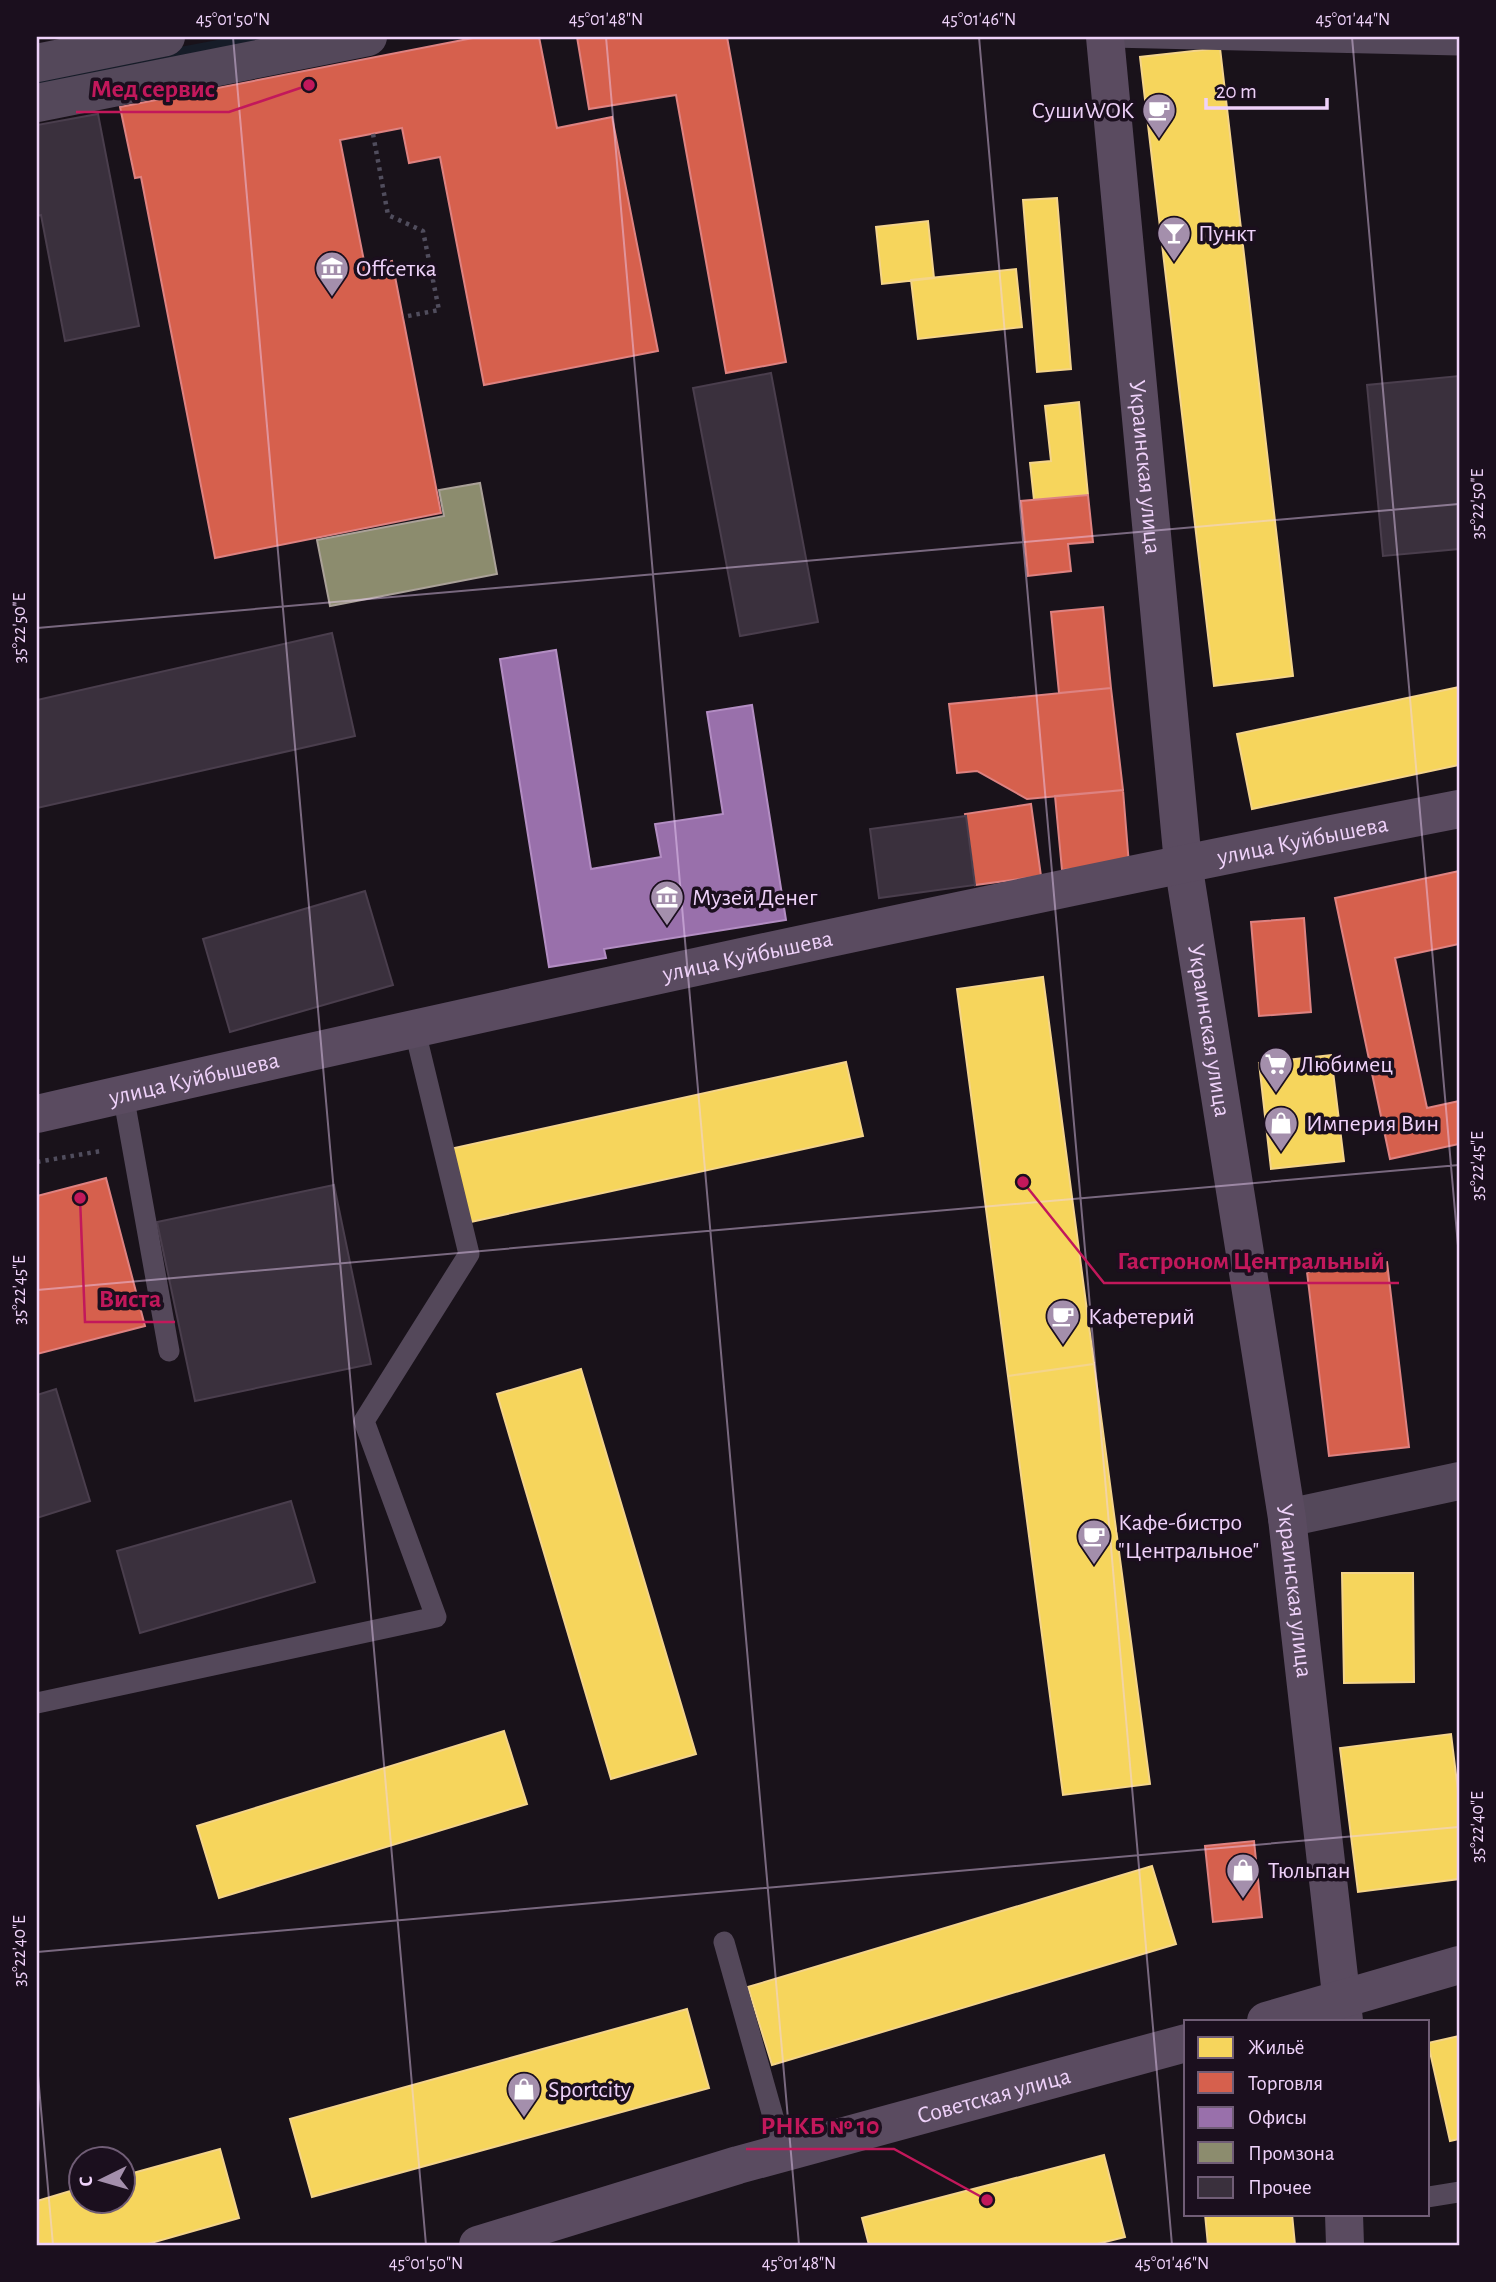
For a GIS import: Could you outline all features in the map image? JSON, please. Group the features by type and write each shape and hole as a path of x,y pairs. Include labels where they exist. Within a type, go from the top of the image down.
{"main road":[{"name":"Украинская улица","path":"1105,37 1184,863 1287,1518 1343,2011"},
{"name":"улица Куйбышева","path":"37,1114 414,1027 1184,863 1459,809"},
{"path":"1274,2020 1343,2011 1459,1965"},
{"name":"Советская улица","path":"478,2245 783,2152 1184,2044"},
{"path":"1345,2216 1345,2245"}],"street":[{"path":"37,63 166,37"},
{"path":"37,103 368,37"},
{"path":"1287,1518 1459,1480"}],"lane":[{"path":"1111,37 1459,45"},
{"path":"37,1703 436,1617 364,1421 469,1254 414,1027"},
{"path":"123,1094 169,1351"},
{"path":"724,1942 783,2152"},
{"path":"1430,2197 1459,2192"}],"path":[{"path":"373,134 388,215 423,231 439,310 403,317"},
{"path":"37,1162 133,1146"}],"shaded area":[{"path":"233,37 305,37 37,88 37,74"}],"building: Жильё":[{"path":"1220,48 1293,676 1214,686 1140,57"},
{"path":"1057,198 1071,369 1037,372 1023,200"},
{"path":"928,221 934,278 882,284 876,227"},
{"path":"1016,269 1022,327 918,339 911,280"},
{"path":"1079,402 1088,495 1034,500 1030,463 1051,461 1045,406"},
{"path":"1459,687 1459,765 1252,809 1237,734"},
{"path":"1043,977 1094,1364 1008,1376 957,989"},
{"path":"1331,1055 1344,1161 1271,1169 1259,1063"},
{"path":"846,1062 863,1136 466,1223 450,1149"},
{"path":"1094,1364 1150,1784 1063,1795 1008,1376"},
{"path":"581,1369 696,1754 611,1779 497,1394"},
{"path":"1342,1573 1413,1573 1414,1682 1344,1683"},
{"path":"504,1731 527,1804 219,1898 197,1826"},
{"path":"1451,1734 1459,1799 1459,1879 1358,1892 1340,1748"},
{"path":"1152,1866 1176,1944 772,2065 748,1987"},
{"path":"687,2009 709,2088 312,2197 290,2119"},
{"path":"1459,2036 1459,2139 1450,2141 1430,2043"},
{"path":"220,2149 239,2218 144,2245 37,2245 37,2201 66,2192 66,2216 136,2216 136,2172"},
{"path":"1104,2155 1125,2237 1093,2245 869,2245 862,2218"},
{"path":"1205,2216 1292,2216 1295,2245 1208,2245"}],"building: Торговля":[{"path":"478,37 539,37 557,128 612,117 658,351 484,385 440,157 409,163 402,128 340,140 365,266 392,261 441,513 215,558 141,177 135,178 120,107"},
{"path":"577,37 727,37 786,362 726,373 676,95 589,109"},
{"path":"1088,495 1093,542 1068,544 1071,571 1028,576 1021,501"},
{"path":"1103,607 1111,688 1059,693 1051,612"},
{"path":"1111,688 1123,790 1027,799 977,771 957,773 949,704"},
{"path":"1123,790 1129,865 1062,870 1055,796"},
{"path":"1031,804 1041,876 975,885 965,814"},
{"path":"1459,871 1459,944 1395,958 1427,1108 1459,1101 1459,1144 1390,1159 1335,898"},
{"path":"1304,918 1311,1012 1259,1016 1251,922"},
{"path":"106,1178 145,1326 37,1354 37,1196"},
{"path":"1387,1262 1409,1447 1329,1456 1307,1272"},
{"path":"1254,1841 1262,1917 1213,1922 1205,1846"}],"building: Офисы":[{"path":"556,650 591,869 661,857 655,824 723,814 707,712 752,705 786,920 604,949 606,958 549,967 500,659"}],"building: Промзона":[{"path":"480,483 497,574 330,606 317,540 444,516 439,490"}],"building: Прочее":[{"path":"98,114 139,326 65,341 41,215 37,216 37,125"},
{"path":"771,373 818,622 740,636 693,388"},
{"path":"1459,376 1459,549 1383,556 1367,385"},
{"path":"332,633 355,736 37,808 37,700"},
{"path":"966,816 975,885 879,898 870,829"},
{"path":"365,891 393,985 230,1032 203,939"},
{"path":"334,1185 371,1364 195,1401 157,1222"},
{"path":"56,1389 90,1501 37,1518 37,1395"},
{"path":"291,1501 315,1582 140,1633 117,1551"}],"place":[{"name":"Мед сервис","path":"309,85"},
{"name":"СушиWOK","path":"1159,140"},
{"name":"Пункт","path":"1174,263"},
{"name":"Offсетка","path":"332,298"},
{"name":"Музей Денег","path":"667,927"},
{"name":"Любимец","path":"1276,1094"},
{"name":"Империя Вин","path":"1281,1153"},
{"name":"Гастроном Центральный","path":"1023,1182"},
{"name":"Виста","path":"80,1198"},
{"name":"Кафетерий","path":"1063,1346"},
{"name":"Кафе‐бистро \"Центральное\"","path":"1094,1566"},
{"name":"Тюльпан","path":"1243,1900"},
{"name":"Sportcity","path":"524,2119"},
{"name":"РНКБ № 10","path":"987,2200"}]}
